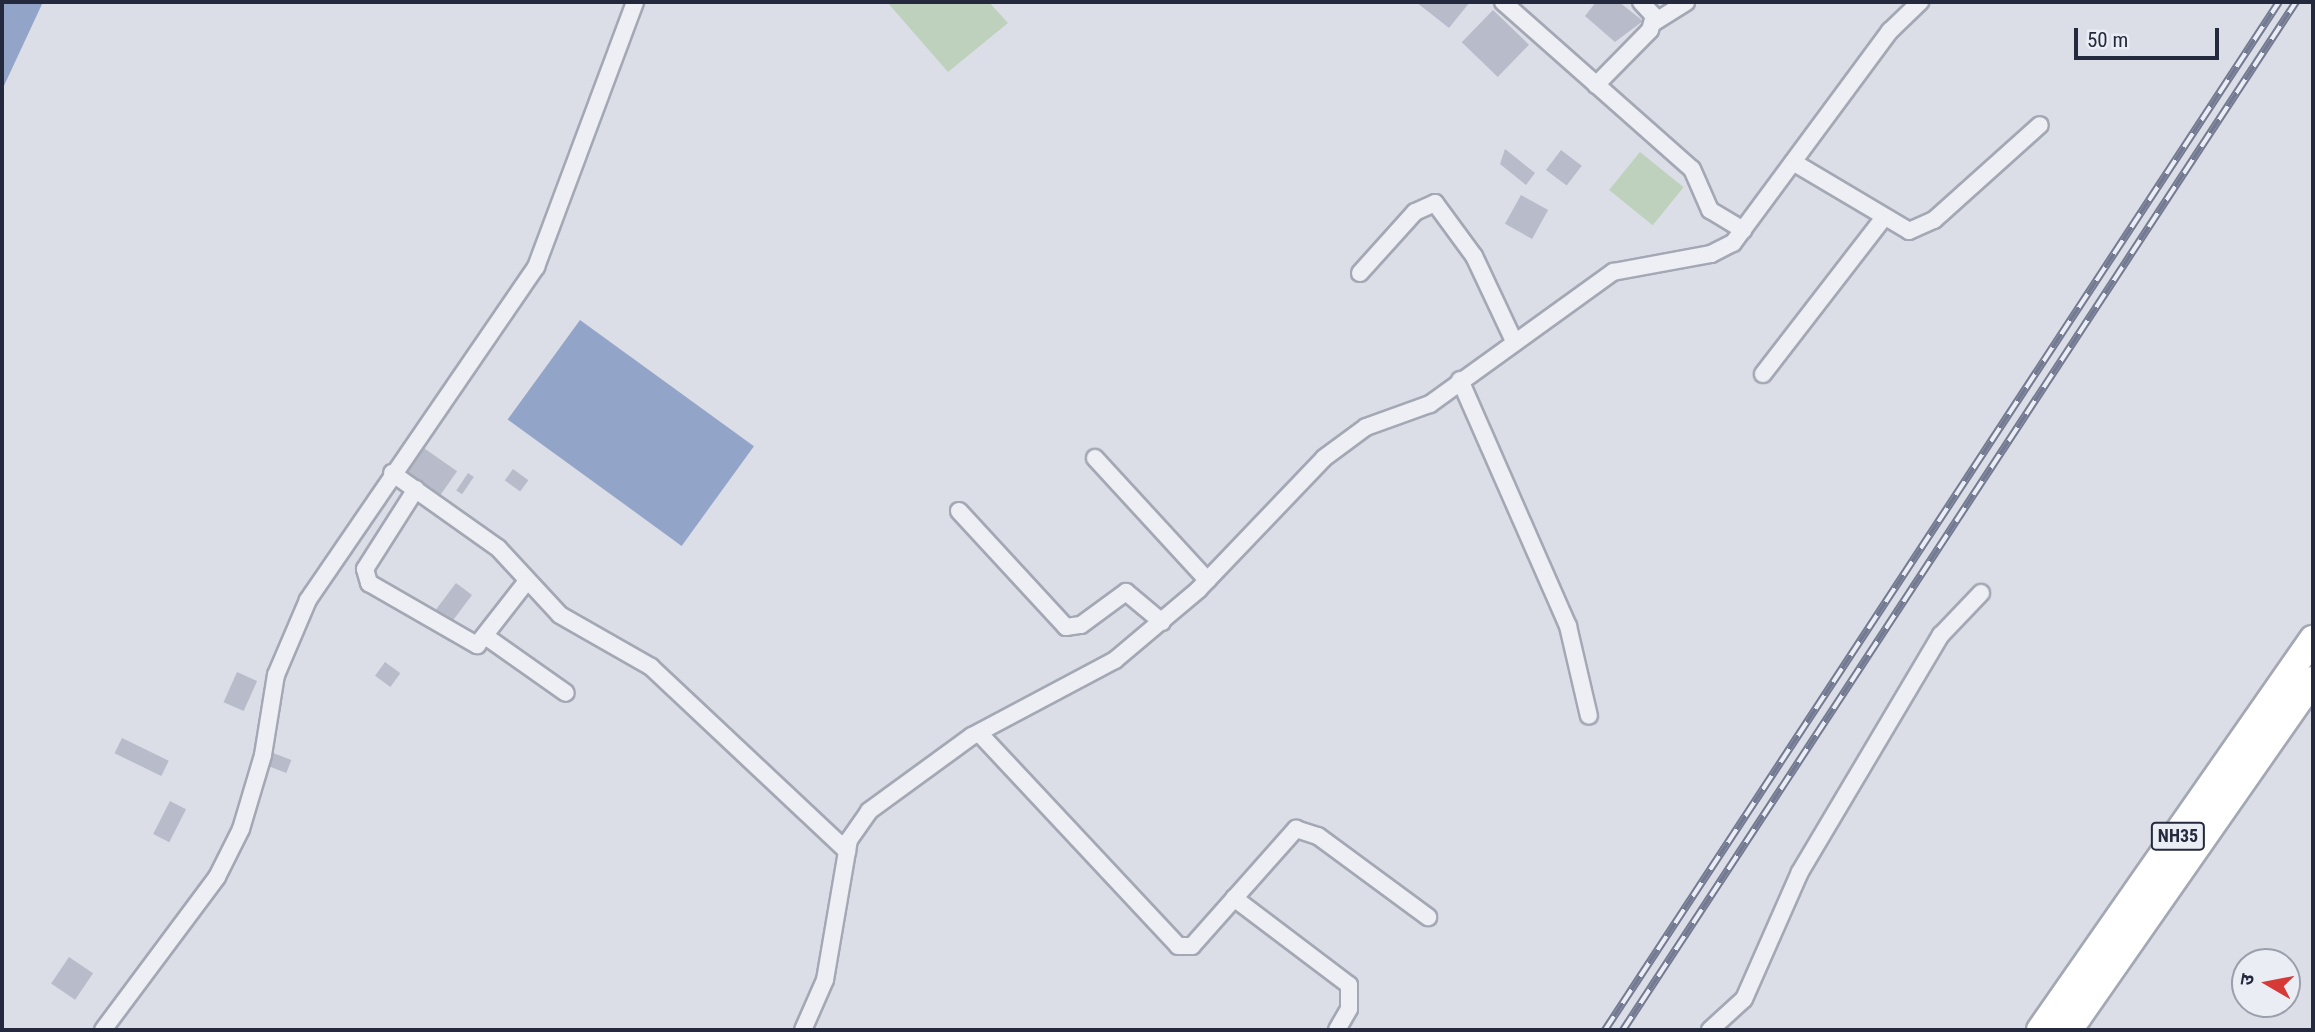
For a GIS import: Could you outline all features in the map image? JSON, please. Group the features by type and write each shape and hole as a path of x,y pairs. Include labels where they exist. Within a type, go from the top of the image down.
{"highway":[{"name":"NH35","path":"2040,1030 2313,639"},
{"name":"NH35","path":"2069,1030 2313,680"}],"street":[{"path":"103,1030 217,877 254,794 288,639 392,473 536,267 635,2"},
{"path":"1503,2 1692,169 1710,210 1743,230"},
{"path":"1641,2 1653,23"},
{"path":"1596,85 1653,23 1686,2"},
{"path":"803,1030 825,980 847,851 869,811 918,770 979,733 1115,660 1162,622 1207,580 1346,440 1430,404 1613,272 1711,254 1743,230 1890,31 1920,2"},
{"path":"1793,162 1882,220 1909,231 1934,220 2040,125"},
{"path":"1360,272 1415,212 1435,203 1474,256 1514,341"},
{"path":"1763,374 1882,220"},
{"path":"1460,380 1569,626 1589,716"},
{"path":"1095,458 1207,580"},
{"path":"392,473 490,541 560,615 651,667 847,851"},
{"path":"416,489 364,579 472,645 488,638 527,581"},
{"path":"959,510 1066,627 1081,625 1126,592 1162,622"},
{"path":"1710,1030 1744,999 1800,872 1941,635 1981,593"},
{"path":"488,638 566,693"},
{"path":"979,733 1178,946 1192,946 1296,829 1318,836 1428,917"},
{"path":"1234,898 1349,985 1349,1009 1337,1030"}],"green space":[{"path":"887,2 989,2 1008,23 948,72"},
{"path":"1640,152 1684,187 1653,225 1609,190"}],"water":[{"path":"2,2 43,2 2,90"},
{"path":"580,320 754,446 682,546 508,420"}],"building":[{"path":"1416,2 1470,2 1449,28"},
{"path":"1596,2 1619,2 1643,21 1615,42 1585,16"},
{"path":"1493,10 1529,45 1498,77 1462,42"},
{"path":"1505,149 1535,173 1526,185 1500,164"},
{"path":"1561,150 1582,166 1567,186 1546,170"},
{"path":"1521,195 1548,210 1532,239 1505,224"},
{"path":"421,446 457,471 439,497 403,472"},
{"path":"513,469 528,480 520,491 505,480"},
{"path":"468,473 474,477 462,494 456,490"},
{"path":"456,583 472,595 449,625 433,613"},
{"path":"385,662 400,673 390,687 375,676"},
{"path":"237,672 257,681 244,711 224,702"},
{"path":"122,738 169,761 161,776 115,753"},
{"path":"268,751 291,760 286,773 263,764"},
{"path":"170,801 186,809 169,842 153,834"},
{"path":"69,957 93,973 75,1000 51,984"}],"railway":[{"path":"1605,1030 2279,2"},
{"path":"1623,1030 2296,2"}]}
